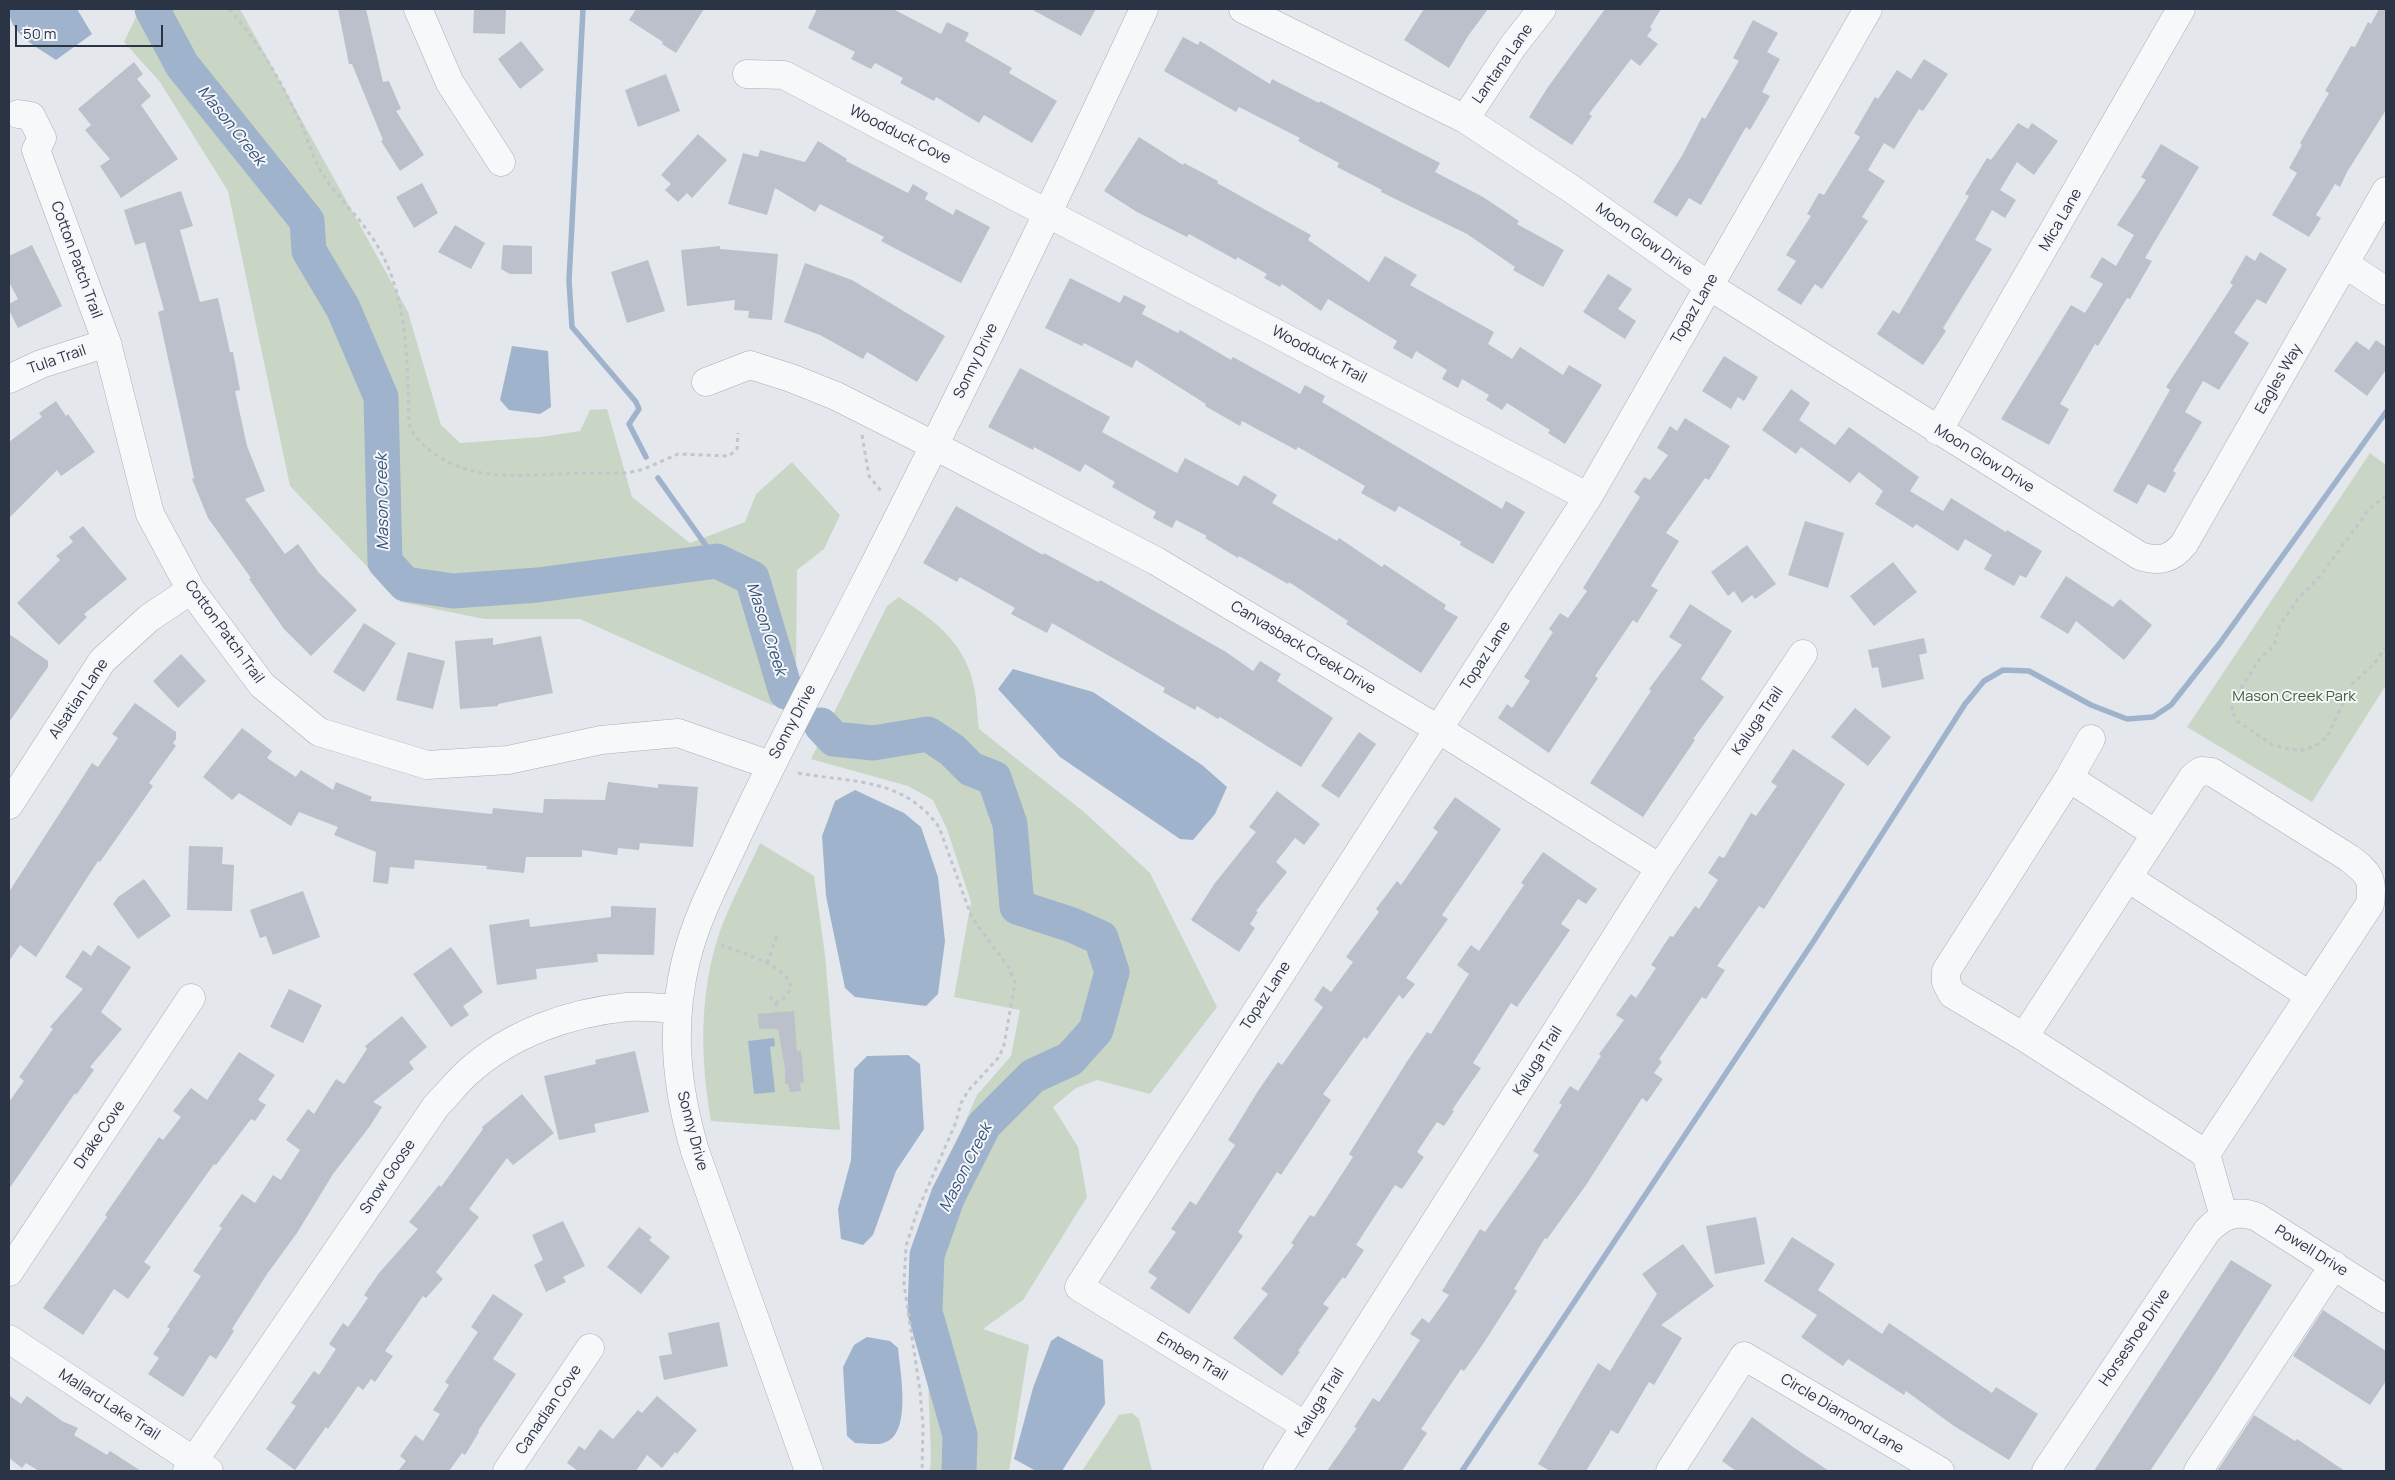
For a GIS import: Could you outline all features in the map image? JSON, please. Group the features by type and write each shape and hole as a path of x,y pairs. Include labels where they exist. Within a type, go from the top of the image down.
{"street":[{"path":"418,9 450,84 501,162"},
{"name":"Sonny Drive","path":"809,1471 695,1152 685,1116 679,1080 677,1009 693,935 770,765 935,446 1049,212 1144,9"},
{"name":"Moon Glow Drive","path":"1243,9 1465,119 1573,190 1709,286 1938,431 2140,556 2152,560 2164,559"},
{"name":"Lantana Lane","path":"1465,119 1513,46 1542,9"},
{"name":"Topaz Lane","path":"1078,1287 1588,497 1868,9"},
{"name":"Mica Lane","path":"1938,431 2181,9"},
{"name":"Woodduck Cove","path":"747,74 784,75 1049,212"},
{"name":"Cotton Patch Trail","path":"14,106 31,116 42,138 36,150 107,343 150,514 191,590 262,685 319,732 427,765 508,760 600,740 678,733 770,765"},
{"name":"Eagles Way","path":"2164,559 2179,551 2184,544 2386,191"},
{"name":"Woodduck Trail","path":"1049,212 1588,497"},
{"path":"2345,264 2386,291"},
{"name":"Tula Trail","path":"9,379 41,364 107,343"},
{"name":"Canvasback Creek Drive","path":"706,382 750,364 836,396 935,446 1156,561 1438,729 1660,868"},
{"name":"Alsatian Lane","path":"9,805 102,661 148,618 191,590"},
{"name":"Kaluga Trail","path":"1276,1471 1660,868 1803,654"},
{"path":"2091,739 2069,778 1946,970 1946,982 1952,994 2024,1037 2206,1154 2228,1215"},
{"path":"2024,1037 2193,777 2201,771 2212,772 2366,871 2372,888 2370,904 2206,1154"},
{"path":"2069,778 2156,834"},
{"path":"2128,878 2309,995"},
{"name":"Drake Cove","path":"9,1272 191,998"},
{"name":"Snow Goose","path":"197,1468 425,1122 436,1106 467,1072 503,1047 540,1027 582,1015 629,1007 677,1009"},
{"name":"Powell Drive","path":"2228,1215 2247,1213 2257,1217 2386,1299"},
{"name":"Horseshoe Drive","path":"2046,1471 2207,1231 2217,1220 2228,1215"},
{"path":"2198,1471 2334,1265"},
{"name":"Emben Trail","path":"1078,1287 1306,1426"},
{"name":"Mallard Lake Trail","path":"9,1339 197,1468"},
{"name":"Canadian Cove","path":"507,1471 590,1348"},
{"name":"Circle Diamond Lane","path":"1670,1471 1744,1356 1940,1471"}],"path":[{"path":"229,9 265,54 302,126 319,167 329,184 370,233 392,274 404,323 409,423 414,436 421,444 450,464 470,471 510,477 627,473 644,469 678,454 729,456 737,449 738,433"},
{"path":"861,432 870,476 882,492"},
{"path":"2386,496 2371,507 2320,576 2298,599 2280,625 2274,646 2260,658 2232,703 2232,712 2237,721 2273,745 2300,751 2315,746 2327,737 2353,683 2374,664 2386,647"},
{"path":"798,773 842,778 887,788 918,804 931,816 939,827 972,918 1008,968 1015,983 1004,1045 999,1057 968,1091 961,1103 956,1122 917,1212 906,1246 904,1284 920,1391 923,1425 922,1471"},
{"path":"767,963 777,936"},
{"path":"721,945 774,966 791,984 788,994 776,1003"},
{"path":"769,996 776,1003 776,1012"}],"green space":[{"path":"140,9 240,9 408,312 441,425 460,443 541,437 580,431 590,410 607,409 632,497 690,543 745,522 756,494 792,462 840,515 824,549 797,570 796,666 774,706 580,619 484,619 401,602 290,486 228,191 160,82 124,42"},
{"name":"Mason Creek Park","path":"2370,453 2386,465 2386,685 2312,802 2187,727"},
{"path":"899,597 945,632 962,655 969,668 974,689 979,729 1084,812 1150,873 1217,1007 1150,1094 1097,1080 1076,1088 1053,1107 1078,1147 1087,1197 1023,1300 983,1329 1029,1345 1009,1471 930,1471 928,1376 912,1288 912,1248 977,1095 1011,1056 1020,1010 954,997 971,902 947,829 933,800 908,786 811,759 887,606"},
{"path":"760,843 814,876 825,955 840,1130 711,1121 703,1049 708,978 720,931"},
{"path":"1132,1413 1139,1419 1152,1471 1082,1471 1119,1415"}],"water":[{"path":"9,9 77,9 92,34 56,60 19,33 10,18"},
{"path":"512,346 548,351 551,407 540,414 509,410 500,400"},
{"path":"1013,669 1093,692 1202,765 1227,787 1215,814 1193,840 1180,839 1060,757 998,689"},
{"path":"855,790 904,813 921,827 938,877 945,941 938,994 926,1006 855,997 845,988 826,896 822,836 835,801"},
{"path":"774,1038 775,1046 770,1047 775,1092 754,1094 748,1041"},
{"path":"908,1055 920,1064 924,1129 896,1171 873,1235 863,1245 841,1239 838,1209 851,1160 854,1069 867,1056"},
{"path":"1058,1336 1103,1360 1105,1404 1062,1471 1036,1471 1014,1459 1033,1388 1051,1341"},
{"path":"867,1337 890,1341 898,1348 901,1371 903,1400 899,1426 894,1436 886,1442 879,1444 855,1443 847,1436 843,1367 854,1345"}],"building":[{"path":"338,9 366,9 383,82 389,81 401,109 396,111 424,155 400,171 381,141 383,140 352,64 349,64"},
{"path":"474,9 506,9 505,34 473,33"},
{"path":"636,9 704,9 676,53 662,44 663,42 629,20"},
{"path":"817,9 893,9 941,34 947,22 969,33 965,41 1012,68 1009,73 1057,101 1032,143 984,115 979,123 936,97 934,101 900,83 903,78 875,63 871,69 851,59 855,52 808,28"},
{"path":"1031,9 1096,9 1081,36"},
{"path":"1424,9 1488,9 1468,36 1449,68 1404,40"},
{"path":"1605,9 1661,9 1647,36 1658,44 1640,66 1631,59 1589,114 1592,116 1572,145 1529,117 1548,87"},
{"path":"2379,9 2386,9 2386,110 2347,172 2340,187 2335,184 2316,215 2321,218 2309,237 2272,215 2297,173 2289,168 2302,145 2300,143 2329,93 2325,91 2351,46 2355,47 2368,22 2371,24"},
{"path":"1753,20 1778,33 1767,52 1780,59 1762,92 1770,96 1750,130 1746,127 1701,205 1689,198 1677,217 1653,202 1683,154 1702,117 1705,119 1739,61 1733,58"},
{"path":"1183,37 1198,45 1200,41 1270,84 1272,79 1319,103 1320,101 1440,163 1435,172 1483,197 1519,221 1517,224 1564,250 1543,287 1513,270 1515,267 1467,234 1381,192 1382,190 1337,167 1339,163 1298,141 1300,138 1239,107 1236,112 1164,71"},
{"path":"521,41 544,70 520,89 498,59"},
{"path":"1924,59 1948,74 1923,111 1919,109 1894,149 1884,143 1868,170 1885,181 1862,217 1868,221 1822,289 1815,284 1801,305 1777,290 1796,261 1786,255 1811,216 1807,214 1819,193 1824,195 1860,137 1854,133 1875,97 1878,99 1897,70 1911,79"},
{"path":"134,62 143,74 137,79 151,96 141,105 178,159 121,198 100,166 110,159 85,130 91,125 78,109"},
{"path":"666,74 680,111 638,127 625,90"},
{"path":"2018,123 2028,129 2032,123 2058,141 2034,175 2017,162 2000,190 2016,200 2005,218 1992,210 1975,240 1992,249 1943,328 1946,331 1923,365 1877,334 1893,310 1899,314 1969,196 1965,194 1987,158 1991,160"},
{"path":"698,134 727,160 692,198 687,193 678,202 665,190 671,184 661,175"},
{"path":"1139,137 1183,165 1184,163 1218,181 1217,183 1311,235 1308,240 1369,282 1385,256 1417,275 1410,285 1494,332 1488,344 1512,359 1520,347 1563,375 1569,365 1602,385 1565,444 1548,433 1550,430 1507,403 1502,410 1486,400 1489,395 1462,379 1458,388 1442,379 1447,370 1416,351 1412,359 1393,348 1397,341 1328,299 1321,311 1282,284 1280,287 1264,278 1267,274 1237,257 1236,260 1189,234 1187,237 1137,212 1104,191"},
{"path":"818,141 847,159 846,161 908,193 913,184 928,193 925,199 953,215 956,209 990,227 961,283 881,241 884,237 820,204 815,212 775,188 767,215 728,204 743,153 758,157 760,150 805,162"},
{"path":"2161,144 2199,167 2145,258 2152,261 2130,299 2127,298 2098,346 2095,344 2060,404 2069,409 2049,445 2001,419 2071,305 2085,313 2103,284 2090,277 2102,257 2116,266 2134,235 2117,225 2146,180 2141,177"},
{"path":"422,183 438,213 414,228 396,197"},
{"path":"181,191 193,226 180,230 200,302 218,298 230,352 233,352 240,390 235,391 247,446 265,491 245,499 285,554 298,544 319,573 357,610 311,656 284,629 249,579 251,578 208,518 192,479 194,478 158,312 164,310 145,242 135,245 124,210"},
{"path":"455,225 485,243 471,269 438,252"},
{"path":"32,245 62,306 18,328 9,310 9,304 18,299 9,282 9,256"},
{"path":"503,245 532,246 532,274 510,274 501,269"},
{"path":"720,246 720,249 778,254 772,320 748,318 749,311 734,310 735,300 687,306 681,250"},
{"path":"2260,252 2287,269 2266,304 2257,299 2234,333 2249,343 2219,390 2203,381 2185,412 2202,422 2173,471 2176,473 2165,493 2148,484 2137,504 2113,491 2170,390 2166,387 2233,285 2230,283 2246,255 2255,261"},
{"path":"648,260 665,311 627,323 611,272"},
{"path":"805,263 852,280 945,336 917,382 867,352 863,359 820,335 784,322"},
{"path":"1608,274 1632,289 1618,309 1636,321 1625,339 1583,312"},
{"path":"1070,278 1120,303 1124,295 1146,306 1142,314 1178,333 1180,330 1231,360 1233,357 1300,394 1305,385 1325,396 1322,402 1502,509 1506,501 1525,512 1493,564 1460,545 1461,542 1399,506 1395,512 1361,493 1365,486 1298,447 1296,450 1242,421 1240,426 1205,406 1206,404 1136,360 1132,368 1084,343 1082,346 1045,328"},
{"path":"2376,340 2386,347 2386,370 2367,396 2334,371 2356,341 2369,350"},
{"path":"1724,356 1758,377 1744,401 1738,397 1731,409 1702,391"},
{"path":"1020,368 1110,417 1102,432 1177,473 1185,458 1238,486 1244,475 1277,495 1272,503 1337,541 1339,538 1382,567 1384,564 1446,605 1444,609 1458,617 1421,673 1346,624 1348,621 1289,582 1288,584 1239,556 1238,558 1205,538 1207,536 1176,520 1172,528 1153,518 1156,512 1112,487 1115,482 1085,464 1080,472 1034,447 1033,450 988,427"},
{"path":"1791,389 1810,403 1799,420 1835,445 1849,427 1919,477 1910,491 1943,511 1951,498 2006,532 2007,530 2042,551 2026,578 2020,575 2014,586 1984,569 1992,555 1965,539 1958,551 1916,524 1913,528 1875,504 1883,491 1859,472 1850,483 1801,447 1796,454 1762,430"},
{"path":"56,401 66,416 68,414 95,452 61,476 57,470 9,518 9,442 42,417 39,413"},
{"path":"1685,418 1730,446 1709,480 1705,478 1666,533 1679,541 1651,586 1658,590 1637,623 1633,620 1595,676 1598,678 1549,753 1498,718 1507,704 1512,708 1530,681 1524,677 1553,632 1549,629 1560,613 1568,618 1587,591 1583,588 1640,497 1634,492 1644,477 1650,480 1668,455 1657,448 1670,426 1677,431"},
{"path":"956,506 1043,555 1044,553 1098,582 1100,580 1226,652 1253,671 1260,661 1281,674 1277,681 1333,718 1301,767 1220,717 1218,719 1197,706 1195,710 1163,692 1165,688 1052,623 1047,633 1011,614 1015,608 960,577 957,582 923,563"},
{"path":"1805,521 1844,533 1828,588 1788,575"},
{"path":"83,526 127,579 84,614 87,617 59,645 17,603 60,560 56,556 73,542 69,537"},
{"path":"1747,545 1776,584 1755,599 1752,595 1742,603 1734,591 1728,596 1711,572"},
{"path":"1893,562 1917,592 1874,626 1850,596"},
{"path":"2066,576 2113,607 2120,599 2152,625 2124,660 2076,621 2068,634 2040,617"},
{"path":"1690,604 1732,631 1701,679 1724,697 1693,739 1695,740 1643,817 1590,783 1651,691 1649,689 1682,645 1669,637"},
{"path":"364,623 396,643 364,692 333,672"},
{"path":"9,634 48,661 48,667 9,722"},
{"path":"541,636 553,693 498,704 498,706 460,709 455,641 493,638 493,645"},
{"path":"1924,638 1927,653 1919,655 1924,679 1882,688 1878,667 1872,668 1868,650"},
{"path":"408,652 445,661 433,709 396,700"},
{"path":"181,654 206,681 178,708 153,681"},
{"path":"135,703 176,732 176,739 173,743 176,746 149,783 153,786 100,862 98,861 36,957 20,945 9,961 9,892 92,763 98,767 118,738 112,734"},
{"path":"1855,708 1891,737 1868,766 1831,737"},
{"path":"242,728 272,751 267,758 296,777 301,770 333,790 336,782 372,797 370,801 492,814 493,808 543,813 544,799 605,800 608,782 658,788 658,784 698,787 693,847 640,843 639,850 618,848 617,855 582,850 582,857 526,857 524,873 486,869 487,866 415,860 414,869 390,867 388,884 373,882 376,852 334,835 338,827 299,812 291,826 239,793 232,800 203,777"},
{"path":"1359,732 1376,744 1339,798 1321,786"},
{"path":"1793,749 1845,784 1764,909 1759,906 1717,966 1725,970 1706,999 1702,997 1659,1059 1662,1062 1654,1073 1663,1079 1647,1102 1642,1098 1586,1185 1547,1239 1545,1238 1514,1289 1517,1291 1483,1344 1464,1371 1461,1369 1421,1429 1427,1433 1402,1471 1327,1471 1357,1428 1354,1427 1373,1398 1379,1402 1420,1340 1410,1334 1422,1318 1429,1323 1449,1295 1442,1291 1480,1229 1485,1232 1539,1155 1533,1151 1562,1105 1559,1103 1570,1086 1578,1091 1601,1056 1599,1054 1624,1020 1616,1015 1631,994 1636,998 1656,968 1651,965 1670,936 1673,937 1695,906 1699,909 1718,880 1708,873 1719,856 1724,858 1751,813 1756,816 1777,786 1771,782"},
{"path":"1277,791 1320,824 1304,845 1295,838 1276,862 1287,872 1256,911 1258,912 1250,924 1255,928 1239,952 1191,920 1215,883 1256,832 1249,827"},
{"path":"1455,797 1501,829 1442,915 1448,919 1406,978 1415,984 1403,999 1399,995 1367,1039 1364,1037 1323,1094 1331,1100 1281,1175 1277,1172 1238,1232 1243,1236 1189,1314 1150,1288 1157,1278 1148,1272 1176,1232 1171,1229 1190,1201 1196,1205 1235,1145 1228,1140 1258,1091 1278,1062 1282,1065 1323,1007 1314,1000 1323,986 1331,992 1353,962 1346,957 1379,912 1376,909 1397,881 1401,885 1438,832 1433,828"},
{"path":"189,846 223,847 222,864 234,865 232,911 187,910"},
{"path":"1543,852 1597,889 1586,904 1578,899 1561,924 1570,930 1517,1007 1511,1003 1473,1063 1481,1068 1452,1110 1454,1111 1444,1126 1437,1122 1417,1152 1424,1157 1402,1189 1395,1185 1356,1245 1364,1250 1345,1279 1343,1277 1323,1304 1329,1308 1282,1376 1233,1338 1268,1294 1261,1289 1294,1245 1291,1243 1310,1215 1314,1217 1353,1157 1349,1154 1408,1060 1427,1032 1431,1034 1469,974 1457,965 1471,945 1479,951 1524,885 1521,883"},
{"path":"144,879 171,916 138,939 113,904 118,897"},
{"path":"303,891 320,937 273,955 266,936 260,938 250,910"},
{"path":"611,906 656,908 654,955 597,954 598,962 536,969 537,979 497,985 489,925 529,919 530,927 611,917"},
{"path":"98,945 131,967 101,1012 122,1029 90,1067 94,1070 76,1095 75,1093 9,1189 9,1102 24,1081 19,1077 53,1029 50,1027 83,989 65,977 83,950 91,956"},
{"path":"451,947 483,992 463,1006 469,1015 451,1027 413,974"},
{"path":"289,989 322,1005 303,1043 270,1027"},
{"path":"794,1011 797,1052 801,1050 804,1082 800,1083 801,1091 790,1092 788,1084 785,1084 785,1068 778,1029 759,1029 758,1014"},
{"path":"402,1016 427,1047 409,1062 414,1069 373,1102 382,1107 370,1126 333,1174 297,1233 267,1274 232,1329 234,1331 216,1359 210,1355 183,1397 148,1374 159,1358 153,1354 170,1329 167,1327 201,1276 193,1271 222,1228 219,1226 242,1194 255,1203 273,1175 281,1180 300,1150 286,1140 308,1109 314,1114 336,1079 344,1084 367,1049 365,1046"},
{"path":"635,1051 649,1112 594,1124 596,1132 559,1140 544,1076 596,1064 595,1060"},
{"path":"239,1052 275,1075 258,1100 266,1105 255,1121 251,1119 216,1165 214,1164 144,1262 151,1267 128,1299 114,1289 83,1335 43,1308 107,1217 105,1215 159,1137 163,1140 181,1117 173,1111 191,1088 207,1100"},
{"path":"522,1094 554,1133 513,1165 507,1158 469,1209 479,1217 436,1272 443,1279 426,1298 423,1296 385,1351 393,1356 375,1382 371,1379 363,1390 358,1386 328,1429 326,1427 295,1470 266,1449 296,1406 291,1403 314,1371 319,1375 336,1349 329,1344 343,1323 348,1327 368,1298 364,1295 379,1273 418,1229 409,1222 439,1185 441,1187 483,1129 482,1127"},
{"path":"1756,1217 1765,1264 1715,1274 1706,1226"},
{"path":"563,1221 585,1266 563,1277 566,1282 546,1292 534,1265 543,1260 532,1235"},
{"path":"639,1227 652,1237 649,1240 670,1257 641,1294 607,1267"},
{"path":"1792,1237 1835,1264 1818,1290 1882,1334 1889,1323 1992,1393 1996,1387 2038,1414 2009,1460 1954,1426 1906,1391 1904,1395 1848,1359 1843,1366 1801,1337 1817,1315 1764,1281"},
{"path":"1683,1244 1714,1286 1661,1325 1682,1338 1654,1385 1649,1382 1618,1434 1611,1430 1586,1471 1550,1471 1538,1464 1598,1363 1610,1371 1657,1294 1642,1274"},
{"path":"2231,1260 2272,1285 2212,1379 2150,1471 2094,1471"},
{"path":"493,1294 523,1314 493,1359 516,1374 478,1431 465,1455 462,1453 449,1471 398,1471 406,1461 400,1456 415,1435 423,1441 440,1414 433,1410 449,1385 445,1382 478,1332 471,1327"},
{"path":"2323,1310 2386,1351 2386,1381 2370,1405 2293,1356"},
{"path":"719,1322 728,1366 664,1380 659,1356 672,1354 668,1333"},
{"path":"9,1395 21,1404 27,1396 62,1421 78,1428 74,1435 107,1455 110,1451 141,1471 39,1471 26,1463 22,1468 9,1458"},
{"path":"657,1396 697,1430 677,1454 675,1452 662,1468 647,1455 636,1471 578,1471 567,1463 579,1446 585,1450 600,1429 613,1439 638,1410 642,1413"},
{"path":"2254,1415 2295,1441 2297,1439 2345,1471 2217,1471"},
{"path":"1752,1417 1829,1471 1736,1471 1722,1461"}],"waterway":[{"name":"Mason Creek","path":"152,9 182,65 307,221 309,251 343,308 381,397 385,562 405,584 453,591 538,585 717,561 752,578 786,692"},
{"path":"583,9 569,281 572,327 636,402 639,409 629,424 646,457"},
{"path":"1462,1471 1815,939 1965,704 1984,681 2003,670 2029,671 2091,705 2127,719 2153,717 2171,705 2220,643 2386,412"},
{"path":"658,478 717,561"},
{"name":"Mason Creek","path":"821,725 834,739 873,743 928,734 952,750 971,769 994,778 1010,824 1017,907 1072,925 1101,938 1112,972 1096,1030 1070,1059 1033,1076 984,1125 948,1196 927,1255 925,1312 960,1435 959,1471"}]}
